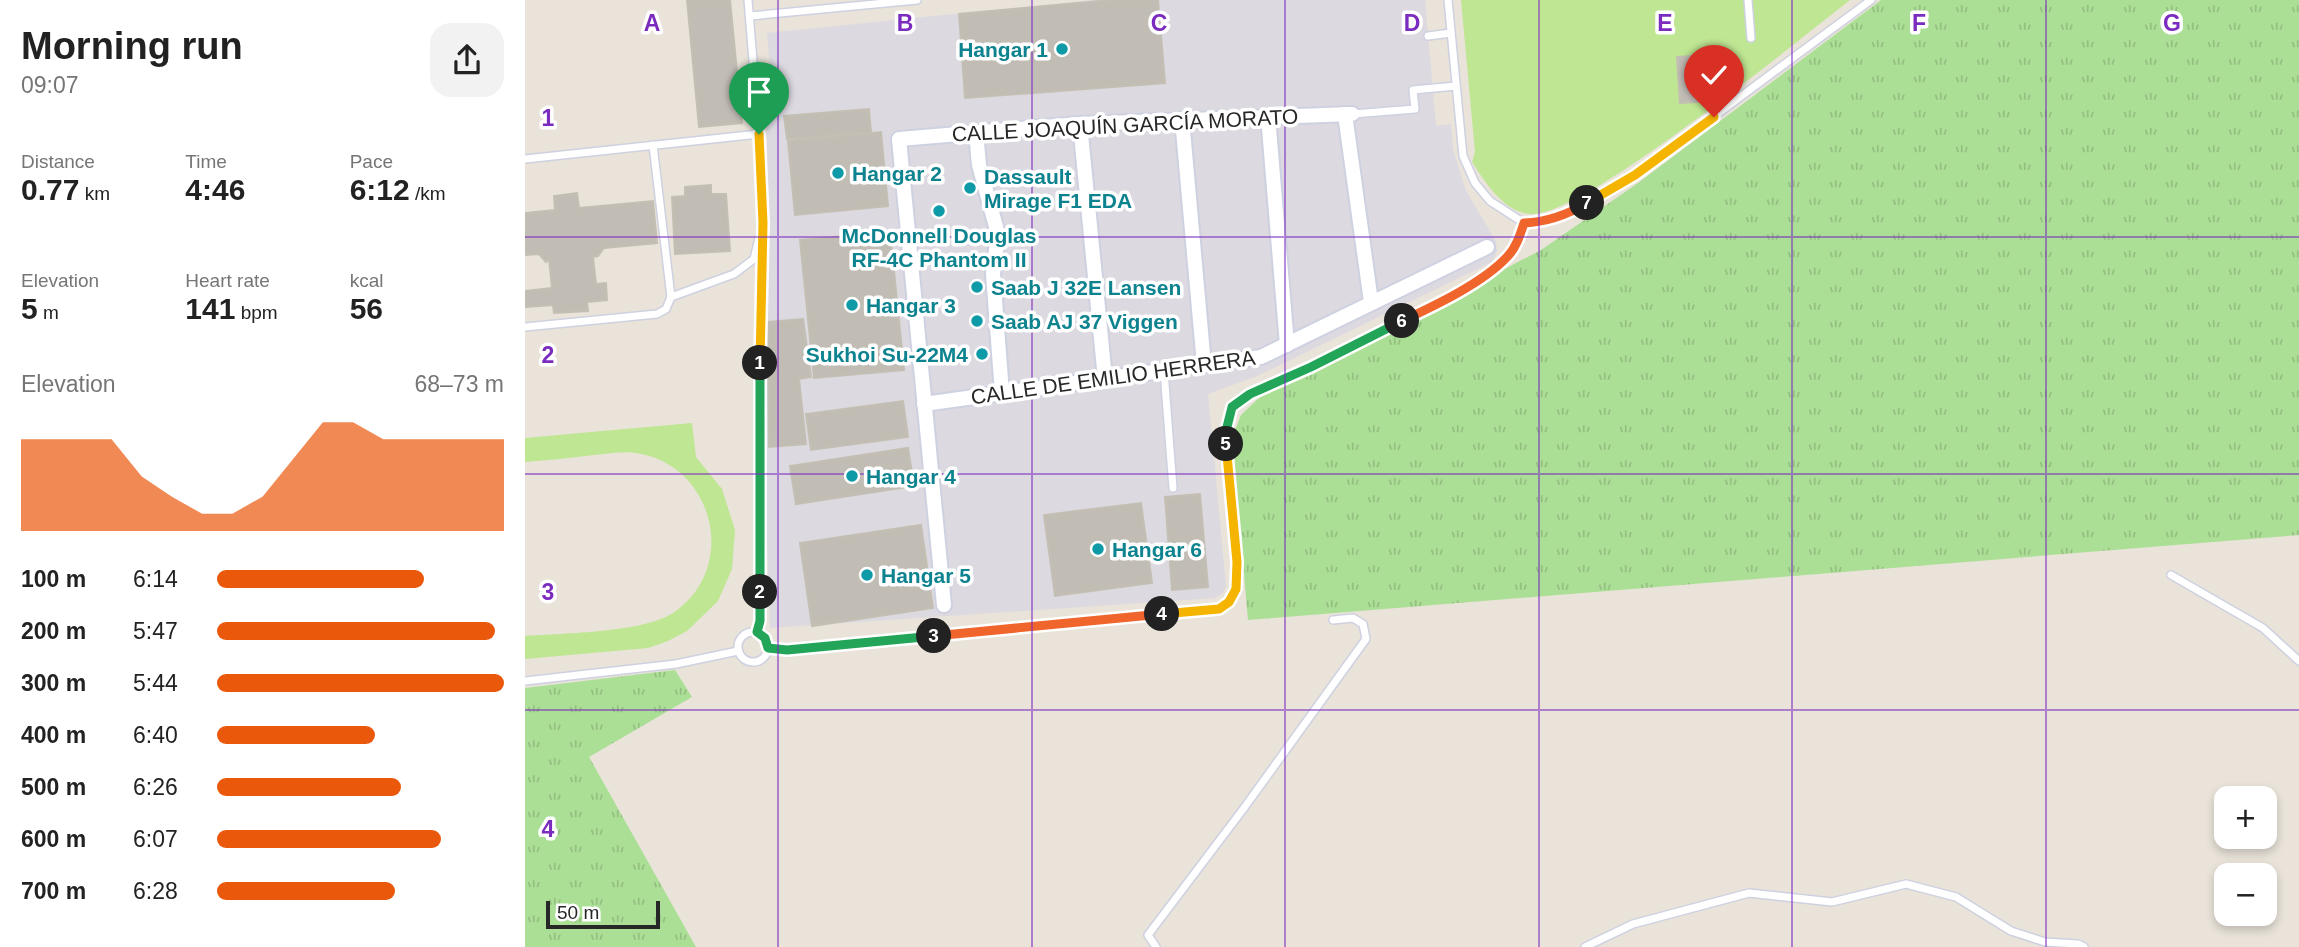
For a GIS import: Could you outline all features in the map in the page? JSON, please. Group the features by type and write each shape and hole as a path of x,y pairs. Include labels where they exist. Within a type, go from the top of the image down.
{"street":[{"name":"CALLE JOAQUÍN GARCÍA MORATO","path":"924,404 899,139 1080,124 1348,114"},
{"path":"1348,114 1371,302"},
{"path":"1268,116 1287,345"},
{"path":"1182,119 1204,365"},
{"path":"1080,124 1105,379"},
{"path":"976,132 978,165 998,234 993,274 1002,393"},
{"name":"CALLE DE EMILIO HERRERA","path":"924,404 1261,357 1487,247"},
{"path":"924,404 944,605"}],"lane":[{"path":"748,0 763,223 758,433 760,621 757,632"},
{"path":"750,16 914,0"},
{"path":"1448,0 1463,156 1475,183 1490,201 1524,223 1545,222 1573,211 1635,175 1871,0"},
{"path":"1748,0 1751,38"},
{"path":"1428,36 1451,33"},
{"path":"1348,114 1415,109 1413,90 1456,86"},
{"path":"525,159 759,134"},
{"path":"525,327 657,314 666,309 671,298 653,145"},
{"path":"671,298 734,274 754,258 763,223"},
{"path":"768,648 787,650 1219,609 1229,602 1236,589 1237,562 1225,435 1232,407 1250,394 1311,367 1430,307 1485,275 1507,257 1518,243 1524,223"},
{"path":"1164,371 1173,488"},
{"path":"2171,575 2263,628 2299,661"},
{"path":"1156,947 1148,935 1366,639 1363,624 1353,618 1333,620"},
{"path":"751,632 757,632 765,638 768,648 764,657 756,662 743,659 738,651 742,636 751,632"},
{"path":"525,681 676,664 738,651"},
{"path":"1585,947 1633,925 1749,893 1832,902 1906,884 1956,897 2011,931 2045,942 2078,944 2084,947"}],"shaded area":[{"path":"1093,0 1425,0 1436,126 1451,124 1453,149 1466,191 1496,241 1497,251 1492,262 1257,376 1208,394 1226,586 1223,593 1215,598 770,628 764,446 767,119 774,117 767,33"}],"green space":[{"path":"1461,0 1850,0 1740,87 1639,160 1555,209 1529,214 1503,201 1489,187 1472,162 1475,152"},
{"path":"1881,0 2299,0 2299,535 1248,620 1232,438 1241,415 1260,397 1541,250 1638,183"},
{"path":"692,423 696,457 722,489 735,530 732,569 718,601 687,631 648,648 525,659 525,636 625,628 646,624 676,611 696,591 707,568 711,544 709,519 699,496 684,476 662,461 625,452 525,462 525,438"},
{"path":"675,670 692,697 589,757 696,947 525,947 525,688"}],"building":[{"path":"687,0 730,0 742,123 699,127"},
{"name":"Hangar 1","path":"1110,0 1158,0 1165,83 965,98 959,14"},
{"path":"1710,55 1713,101 1680,103 1677,57"},
{"path":"869,109 871,132 787,139 784,116"},
{"name":"Hangar 2","path":"881,132 888,206 795,215 788,141"},
{"path":"711,185 711,194 726,194 730,251 675,254 672,197 685,196 685,187"},
{"path":"577,193 579,208 653,201 657,243 604,248 598,256 593,257 596,284 606,283 607,300 587,302 588,311 554,313 553,305 525,307 525,291 552,288 549,259 546,262 539,254 525,255 525,213 555,210 554,196"},
{"name":"Hangar 3","path":"890,232 904,370 814,378 800,240"},
{"path":"803,319 811,377 799,379 806,444 769,447 768,322"},
{"path":"903,401 908,437 811,450 806,414"},
{"name":"Hangar 4","path":"908,448 914,486 796,504 790,466"},
{"path":"1200,494 1208,587 1172,590 1165,497"},
{"name":"Hangar 6","path":"1141,503 1152,583 1055,596 1044,515"},
{"name":"Hangar 5","path":"921,525 933,608 812,626 800,543"}],"place":[{"name":"Hangar 1","path":"1062,49"},
{"name":"Hangar 2","path":"838,173"},
{"name":"Dassault Mirage F1 EDA","path":"970,188"},
{"name":"McDonnell Douglas RF-4C Phantom II","path":"939,211"},
{"name":"Saab J 32E Lansen","path":"977,287"},
{"name":"Hangar 3","path":"852,305"},
{"name":"Saab AJ 37 Viggen","path":"977,321"},
{"name":"Sukhoi Su-22M4","path":"982,354"},
{"name":"Hangar 4","path":"852,476"},
{"name":"Hangar 6","path":"1098,549"},
{"name":"Hangar 5","path":"867,575"}],"route":[{"path":"759,134 763,223 758,433 760,621 757,632 765,638 768,648 787,650 1219,609 1229,602 1236,589 1237,562 1225,435 1232,407 1250,394 1311,367 1430,307 1485,275 1507,257 1518,243 1524,223 1545,222 1573,211 1635,175 1714,117"}]}
